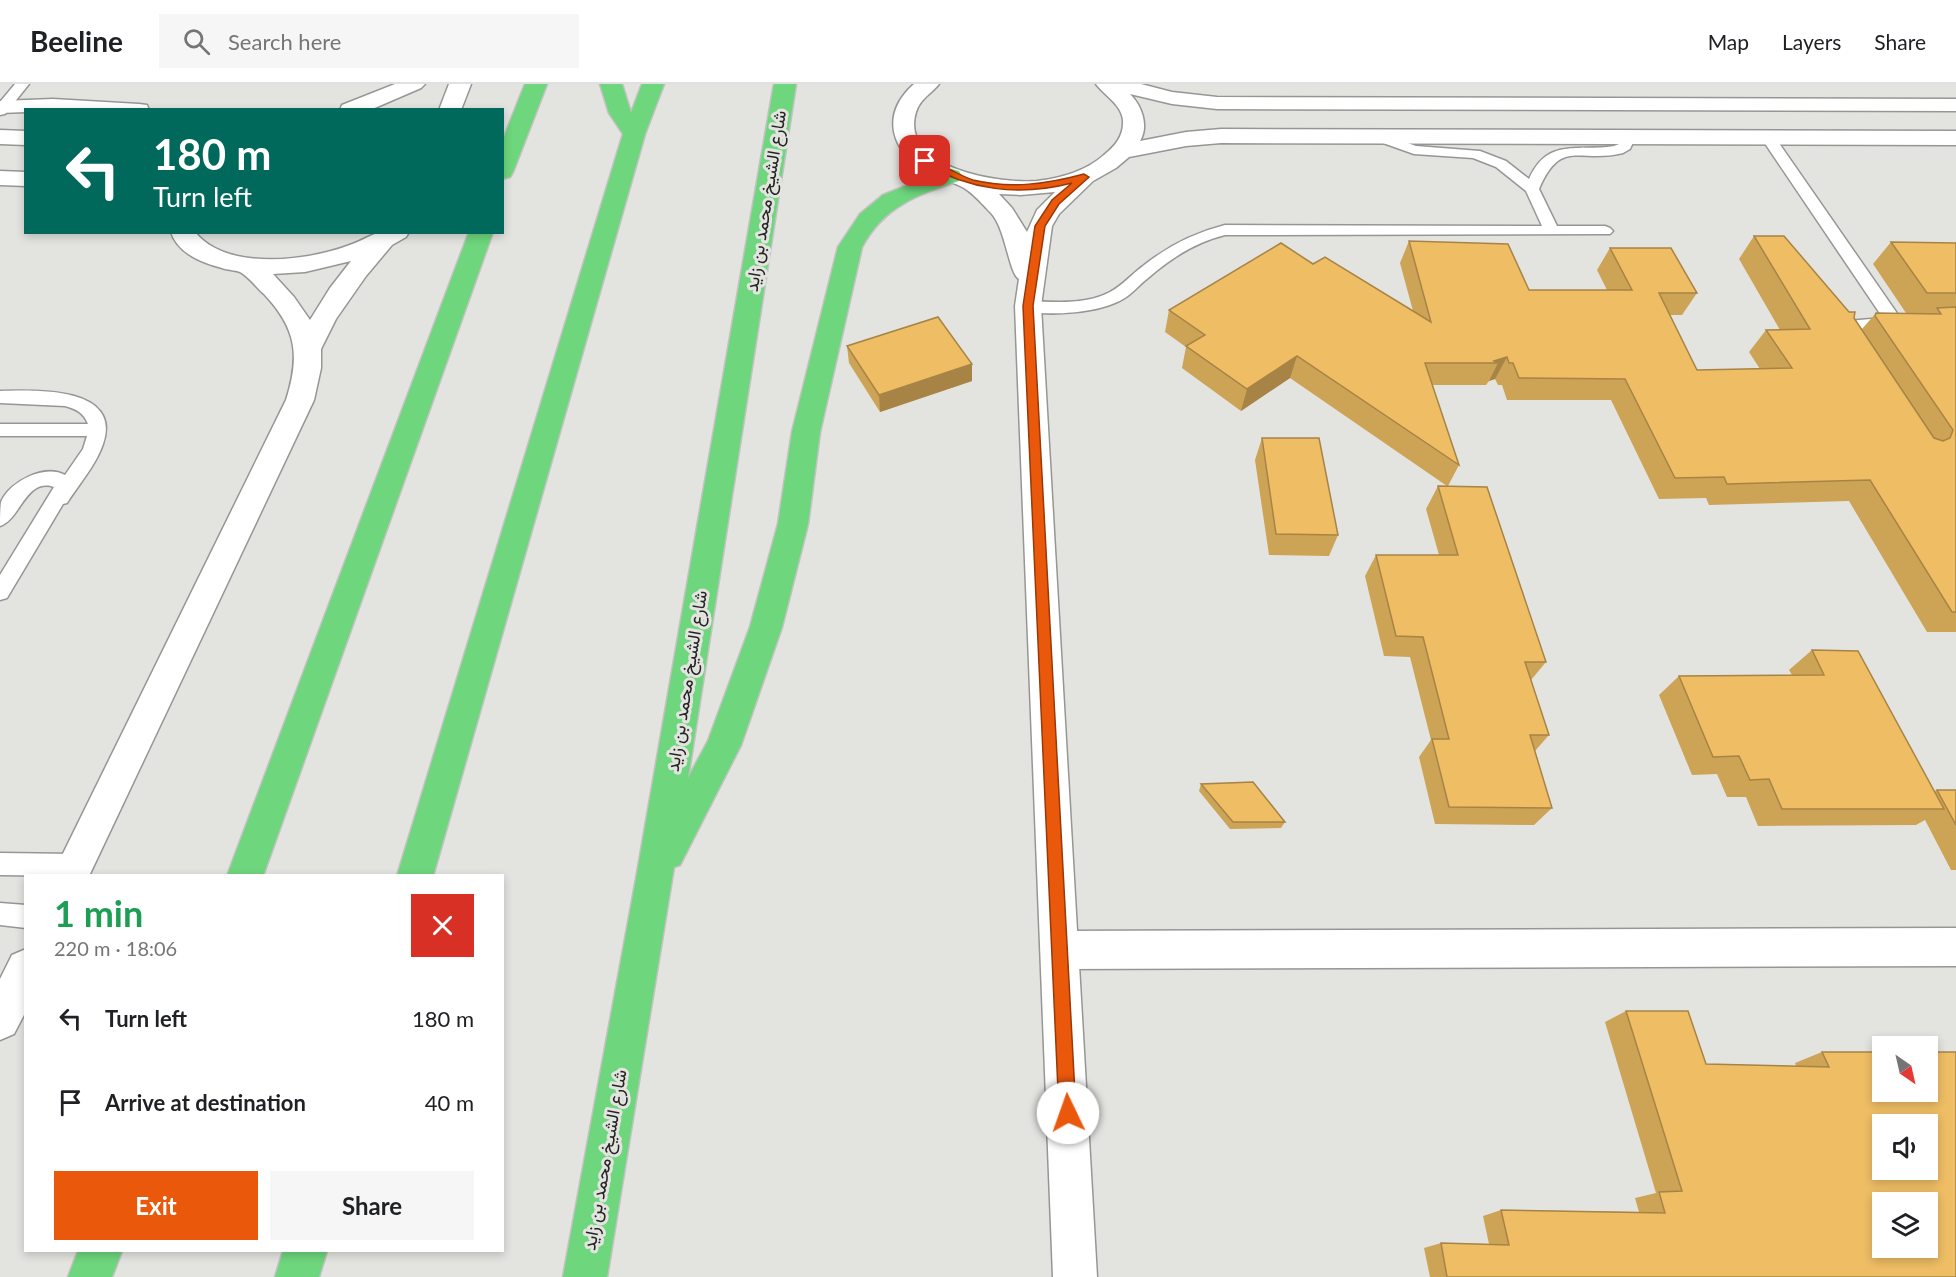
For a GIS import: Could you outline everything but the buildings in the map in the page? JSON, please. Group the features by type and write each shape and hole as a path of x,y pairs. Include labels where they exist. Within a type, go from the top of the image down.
{"highway":[{"path":"504,167 536,84"},
{"path":"611,84 621,113 634,134"},
{"path":"416,874 634,134 653,84"},
{"name":"شارع الشيخ محمد بن زايد","path":"585,1277 654,879 785,84"},
{"path":"778,135 801,84"},
{"path":"654,879 724,745 766,627 793,524 806,432 850,247 858,230 871,214 887,201 911,190 962,179"},
{"path":"246,874 480,234"},
{"path":"90,1277 100,1252"},
{"path":"297,1277 305,1252"}],"main road":[{"path":"355,108 414,84"},
{"path":"451,108 460,84"},
{"path":"928,84 921,88 907,105 902,124 908,144 925,161 962,179 1002,208 1014,225 1029,301 1076,1277"},
{"path":"962,179 1010,188 1049,186 1084,177 1108,166 1124,151 1132,136 1134,121 1129,106 1118,92 1107,84"},
{"path":"1115,84 1172,98 1217,103 1956,105"},
{"path":"1,108 53,105 105,108"},
{"path":"1632,138 1625,129 1630,120 1728,105"},
{"path":"1124,151 1204,137 1374,135 1769,139 1956,138"},
{"path":"0,137 24,138"},
{"path":"1029,301 1040,226 1056,202 1084,177"},
{"path":"0,178 24,178"},
{"path":"184,234 208,256 248,266 293,266 341,257 391,236"},
{"path":"73,870 300,400 307,373 308,349 326,309 352,273 391,236"},
{"path":"248,266 275,289 295,317 308,349"},
{"path":"1060,950 1956,947"},
{"path":"0,1020 24,972"}],"lane":[{"path":"1,108 22,84"},
{"path":"1374,135 1414,150 1484,156 1501,164 1532,189 1551,230"},
{"path":"1532,189 1544,165 1553,157 1569,153 1618,150 1632,138"},
{"path":"1769,139 1895,323"},
{"path":"1029,301 1073,308 1108,300 1118,295 1177,246 1207,233 1225,230 1605,231"},
{"path":"1858,358 1846,339 1848,328 1861,323 1917,323"},
{"path":"0,397 52,397 72,400 86,407 94,417 97,430 94,443 0,591"},
{"path":"0,430 97,430"},
{"path":"0,519 16,494 29,484 45,478 58,479 64,487 60,498"},
{"path":"0,864 73,870"},
{"path":"0,914 24,917"}],"route":[{"path":"925,161 951,176 972,183 1010,188 1049,186 1084,177 1056,202 1040,226 1028,306 1068,1113"}]}
